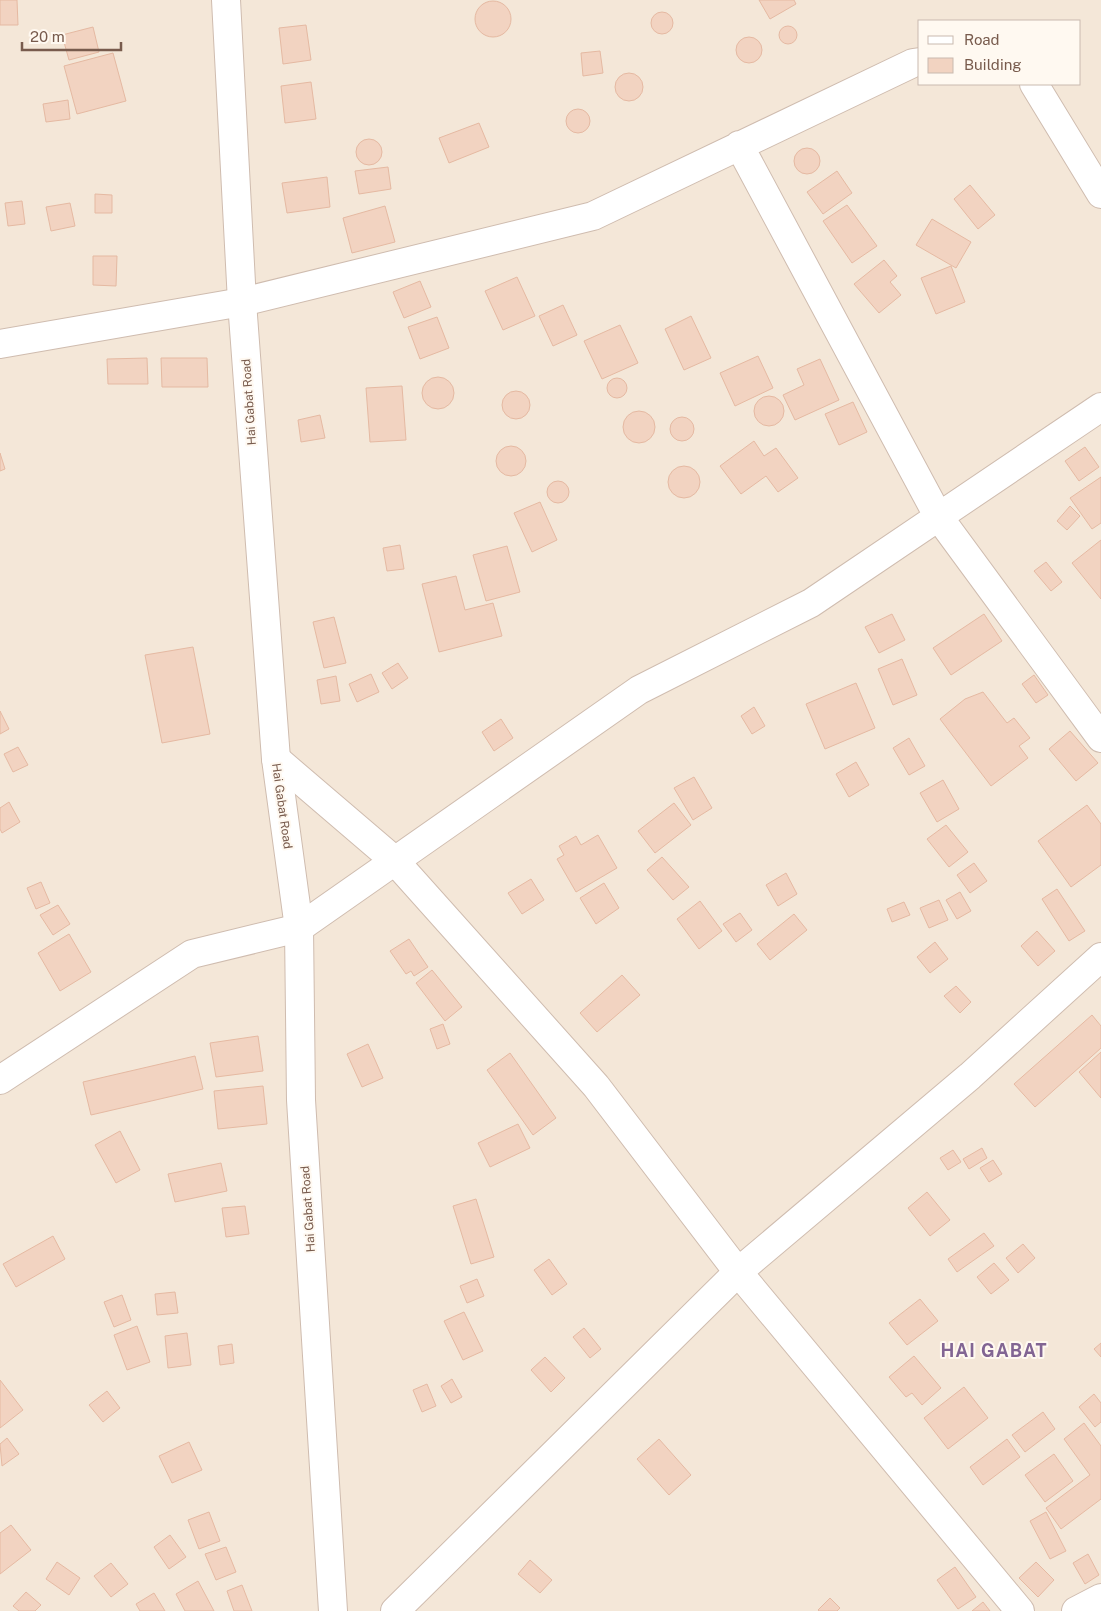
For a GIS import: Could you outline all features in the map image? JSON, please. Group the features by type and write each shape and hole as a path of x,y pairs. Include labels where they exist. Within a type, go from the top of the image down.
{"street":[{"name":"Hai Gabat Road","path":"226,0 242,302 276,759 299,928 301,1100 333,1611"},
{"path":"0,344 242,302 593,216 912,63 918,62"},
{"path":"1035,85 1101,194"},
{"path":"739,145 938,516 1101,738"},
{"path":"0,1080 192,954 299,928 639,690 811,603 1101,407"},
{"path":"276,759 394,860 596,1086 738,1272 1020,1611"},
{"path":"395,1611 738,1272 970,1076 1101,957"},
{"path":"1076,1611 1101,1598"}],"shaded area":[{"path":"0,0 1101,0 1101,1611 0,1611"}],"building":[{"path":"0,0 17,0 18,25 0,25"},
{"path":"759,0 794,0 796,4 770,19"},
{"path":"493,1 506,6 511,19 506,32 493,37 480,32 475,19 480,6"},
{"path":"662,12 670,15 673,23 670,31 662,34 654,31 651,23 654,15"},
{"path":"306,25 311,60 283,64 279,28"},
{"path":"788,26 794,29 797,35 794,41 788,44 782,41 779,35 782,29"},
{"path":"93,27 99,52 69,60 62,35"},
{"path":"749,37 758,41 762,50 758,59 749,63 740,59 736,50 740,41"},
{"path":"600,51 603,73 583,76 581,53"},
{"path":"113,53 126,101 77,114 64,66"},
{"path":"629,73 639,77 643,87 639,97 629,101 619,97 615,87 619,77"},
{"path":"311,82 316,119 285,123 281,86"},
{"path":"68,100 70,119 46,122 43,104"},
{"path":"578,109 587,112 590,121 587,130 578,133 569,130 566,121 569,112"},
{"path":"479,123 489,147 449,163 439,138"},
{"path":"369,139 378,143 382,152 378,161 369,165 360,161 356,152 360,143"},
{"path":"807,148 816,152 820,161 816,170 807,174 798,170 794,161 798,152"},
{"path":"388,167 391,189 359,194 355,171"},
{"path":"837,171 852,193 823,214 807,192"},
{"path":"327,177 330,207 287,213 282,183"},
{"path":"970,185 995,215 978,229 954,199"},
{"path":"95,194 112,195 112,213 95,213"},
{"path":"22,201 25,224 8,226 5,203"},
{"path":"70,203 75,226 51,231 46,207"},
{"path":"847,205 877,246 852,263 823,221"},
{"path":"385,206 395,242 352,253 343,218"},
{"path":"932,219 971,242 956,268 916,245"},
{"path":"93,256 117,256 116,286 93,285"},
{"path":"884,260 897,276 890,282 901,295 879,313 854,284"},
{"path":"951,266 965,302 936,314 921,278"},
{"path":"517,277 535,316 503,330 485,291"},
{"path":"420,281 431,307 404,318 393,292"},
{"path":"563,305 577,335 553,346 539,316"},
{"path":"691,316 711,358 684,370 665,329"},
{"path":"437,317 449,348 420,359 408,327"},
{"path":"620,325 638,363 602,379 584,341"},
{"path":"758,356 773,388 735,406 720,373"},
{"path":"147,358 148,384 108,384 107,359"},
{"path":"161,358 207,358 208,387 162,387"},
{"path":"820,359 839,400 795,420 783,395 804,385 797,369"},
{"path":"438,377 444,378 449,382 453,387 453,399 449,404 444,408 438,409 432,408 427,404 423,399 422,393 423,387 427,382 432,378"},
{"path":"617,378 624,381 627,388 624,395 617,398 610,395 607,388 610,381"},
{"path":"402,386 406,440 370,442 366,388"},
{"path":"516,391 526,395 530,405 526,415 516,419 506,415 502,405 506,395"},
{"path":"769,396 775,397 783,405 783,417 775,425 769,426 763,425 755,417 754,411 755,405 763,397"},
{"path":"853,402 867,432 839,445 825,414"},
{"path":"639,411 645,412 650,416 654,421 654,433 650,438 645,442 639,443 633,442 628,438 624,433 623,427 624,421 628,416 633,412"},
{"path":"320,415 325,438 301,442 298,420"},
{"path":"682,417 690,421 694,429 690,437 682,441 674,437 670,429 674,421"},
{"path":"754,441 764,456 776,448 798,478 778,492 766,476 741,494 720,466"},
{"path":"511,446 522,450 526,461 522,472 511,476 500,472 496,461 500,450"},
{"path":"1085,447 1099,467 1079,481 1065,461"},
{"path":"0,453 5,469 0,471"},
{"path":"684,466 696,470 700,482 696,494 684,498 672,494 668,482 672,470"},
{"path":"1101,477 1101,523 1092,529 1070,498"},
{"path":"558,481 566,484 569,492 566,500 558,503 550,500 547,492 550,484"},
{"path":"540,502 557,540 532,552 514,513"},
{"path":"1070,506 1080,516 1067,530 1057,521"},
{"path":"1101,540 1101,599 1072,563"},
{"path":"400,545 404,569 387,571 383,548"},
{"path":"507,546 520,592 486,601 473,555"},
{"path":"1046,562 1062,582 1051,591 1034,571"},
{"path":"456,576 465,610 493,603 502,636 439,652 422,584"},
{"path":"892,614 905,640 879,653 865,627"},
{"path":"984,614 1002,641 951,675 933,648"},
{"path":"334,617 346,663 324,668 313,622"},
{"path":"193,647 210,734 162,743 145,655"},
{"path":"902,659 917,695 893,705 878,669"},
{"path":"398,663 408,678 392,689 382,673"},
{"path":"371,674 379,692 357,702 349,684"},
{"path":"1034,675 1048,695 1036,703 1022,684"},
{"path":"336,676 340,701 321,704 317,680"},
{"path":"856,683 875,728 825,749 806,704"},
{"path":"983,692 1007,723 1014,718 1030,738 1019,746 1028,758 991,786 940,719 965,699"},
{"path":"754,707 765,726 752,734 741,716"},
{"path":"0,711 9,729 0,734"},
{"path":"501,719 513,738 494,751 482,732"},
{"path":"1070,731 1098,763 1076,781 1049,749"},
{"path":"909,738 925,766 909,775 893,748"},
{"path":"18,747 28,765 13,772 4,754"},
{"path":"856,762 869,785 849,797 836,774"},
{"path":"694,777 712,808 693,820 674,788"},
{"path":"943,780 959,809 937,822 920,793"},
{"path":"9,802 20,822 2,833 0,829 0,808"},
{"path":"674,803 691,825 655,853 638,831"},
{"path":"1087,805 1101,824 1101,865 1071,887 1038,841"},
{"path":"946,825 968,852 949,867 927,839"},
{"path":"598,835 617,868 576,892 557,859 564,855 559,846 576,836 581,845"},
{"path":"662,857 689,887 673,900 647,870"},
{"path":"974,863 987,881 970,893 957,875"},
{"path":"786,873 797,894 778,906 766,885"},
{"path":"531,879 544,900 522,914 508,893"},
{"path":"41,882 50,903 36,909 27,888"},
{"path":"604,883 619,908 596,924 580,898"},
{"path":"1057,889 1085,931 1069,941 1042,899"},
{"path":"960,892 971,911 957,919 946,900"},
{"path":"939,900 948,920 929,928 920,908"},
{"path":"700,901 722,931 699,949 677,919"},
{"path":"904,902 910,915 892,922 887,909"},
{"path":"58,905 70,924 53,935 40,915"},
{"path":"740,913 752,930 736,942 723,924"},
{"path":"794,914 807,930 770,960 757,944"},
{"path":"1037,931 1055,951 1038,966 1021,946"},
{"path":"69,934 91,972 60,991 38,953"},
{"path":"409,939 428,967 414,976 411,971 406,974 390,951"},
{"path":"935,942 948,959 930,973 917,957"},
{"path":"432,970 462,1007 445,1021 416,983"},
{"path":"622,975 640,995 597,1032 580,1013"},
{"path":"956,986 971,1002 960,1013 944,996"},
{"path":"1092,1015 1101,1026 1101,1048 1035,1107 1014,1084"},
{"path":"443,1024 450,1044 437,1049 430,1029"},
{"path":"258,1036 263,1071 216,1077 210,1043"},
{"path":"368,1044 383,1078 362,1087 347,1054"},
{"path":"1101,1052 1101,1098 1079,1072"},
{"path":"510,1053 556,1118 533,1135 487,1070"},
{"path":"195,1056 203,1089 91,1115 83,1082"},
{"path":"263,1086 267,1124 218,1129 214,1091"},
{"path":"518,1124 530,1148 490,1167 478,1143"},
{"path":"120,1131 140,1170 116,1183 95,1145"},
{"path":"982,1148 987,1158 969,1169 963,1159"},
{"path":"953,1150 961,1162 948,1170 940,1158"},
{"path":"993,1160 1002,1174 989,1182 980,1168"},
{"path":"221,1163 227,1191 175,1202 168,1174"},
{"path":"927,1192 950,1220 930,1236 908,1208"},
{"path":"476,1199 494,1257 471,1264 453,1206"},
{"path":"245,1206 249,1234 226,1237 222,1208"},
{"path":"984,1233 994,1246 957,1272 948,1259"},
{"path":"53,1236 65,1259 16,1287 3,1264"},
{"path":"1023,1244 1035,1258 1018,1273 1006,1258"},
{"path":"549,1259 567,1284 552,1295 534,1270"},
{"path":"994,1263 1009,1280 991,1294 977,1277"},
{"path":"477,1279 484,1296 467,1303 460,1286"},
{"path":"175,1292 178,1313 157,1315 155,1294"},
{"path":"122,1295 131,1320 114,1327 104,1302"},
{"path":"920,1299 938,1321 907,1345 889,1323"},
{"path":"464,1312 483,1351 463,1360 444,1321"},
{"path":"137,1326 150,1362 127,1370 114,1335"},
{"path":"584,1328 601,1349 590,1358 573,1337"},
{"path":"187,1333 191,1365 168,1368 165,1336"},
{"path":"1101,1343 1101,1357 1094,1349"},
{"path":"232,1344 234,1363 220,1365 218,1346"},
{"path":"914,1356 941,1388 922,1405 912,1393 906,1397 889,1377"},
{"path":"545,1357 565,1378 551,1392 531,1370"},
{"path":"452,1379 462,1397 451,1403 441,1386"},
{"path":"0,1380 23,1410 0,1428"},
{"path":"427,1384 436,1406 422,1412 413,1390"},
{"path":"964,1387 988,1418 948,1449 924,1418"},
{"path":"107,1391 120,1408 103,1422 89,1405"},
{"path":"1094,1394 1101,1403 1101,1422 1095,1427 1079,1407"},
{"path":"1043,1412 1055,1429 1025,1452 1012,1435"},
{"path":"1084,1423 1101,1446 1101,1499 1061,1529 1046,1508 1090,1475 1064,1439"},
{"path":"7,1438 19,1454 2,1466 0,1444"},
{"path":"659,1439 691,1475 669,1495 637,1459"},
{"path":"1007,1439 1020,1457 983,1485 970,1467"},
{"path":"189,1442 202,1470 172,1483 159,1456"},
{"path":"1054,1454 1073,1481 1045,1502 1025,1475"},
{"path":"209,1512 220,1541 199,1549 188,1520"},
{"path":"1046,1512 1066,1551 1050,1559 1030,1521"},
{"path":"11,1525 31,1550 0,1574 0,1533"},
{"path":"170,1535 186,1557 169,1569 154,1547"},
{"path":"226,1547 236,1572 216,1580 205,1554"},
{"path":"1088,1554 1099,1575 1085,1584 1073,1563"},
{"path":"530,1560 552,1580 540,1593 518,1574"},
{"path":"57,1562 80,1578 69,1595 46,1579"},
{"path":"1036,1562 1054,1580 1038,1597 1019,1578"},
{"path":"111,1563 128,1584 111,1597 94,1576"},
{"path":"955,1567 976,1597 958,1609 937,1580"},
{"path":"198,1581 214,1611 185,1611 176,1594"},
{"path":"242,1585 252,1611 234,1611 227,1591"},
{"path":"26,1592 41,1605 35,1611 19,1611 13,1606"},
{"path":"154,1593 165,1611 140,1611 136,1604"},
{"path":"830,1598 840,1608 837,1611 819,1611 818,1610"},
{"path":"983,1602 990,1611 972,1611"}],"district":[{"name":"HAI GABAT","path":"994,1351"}]}
